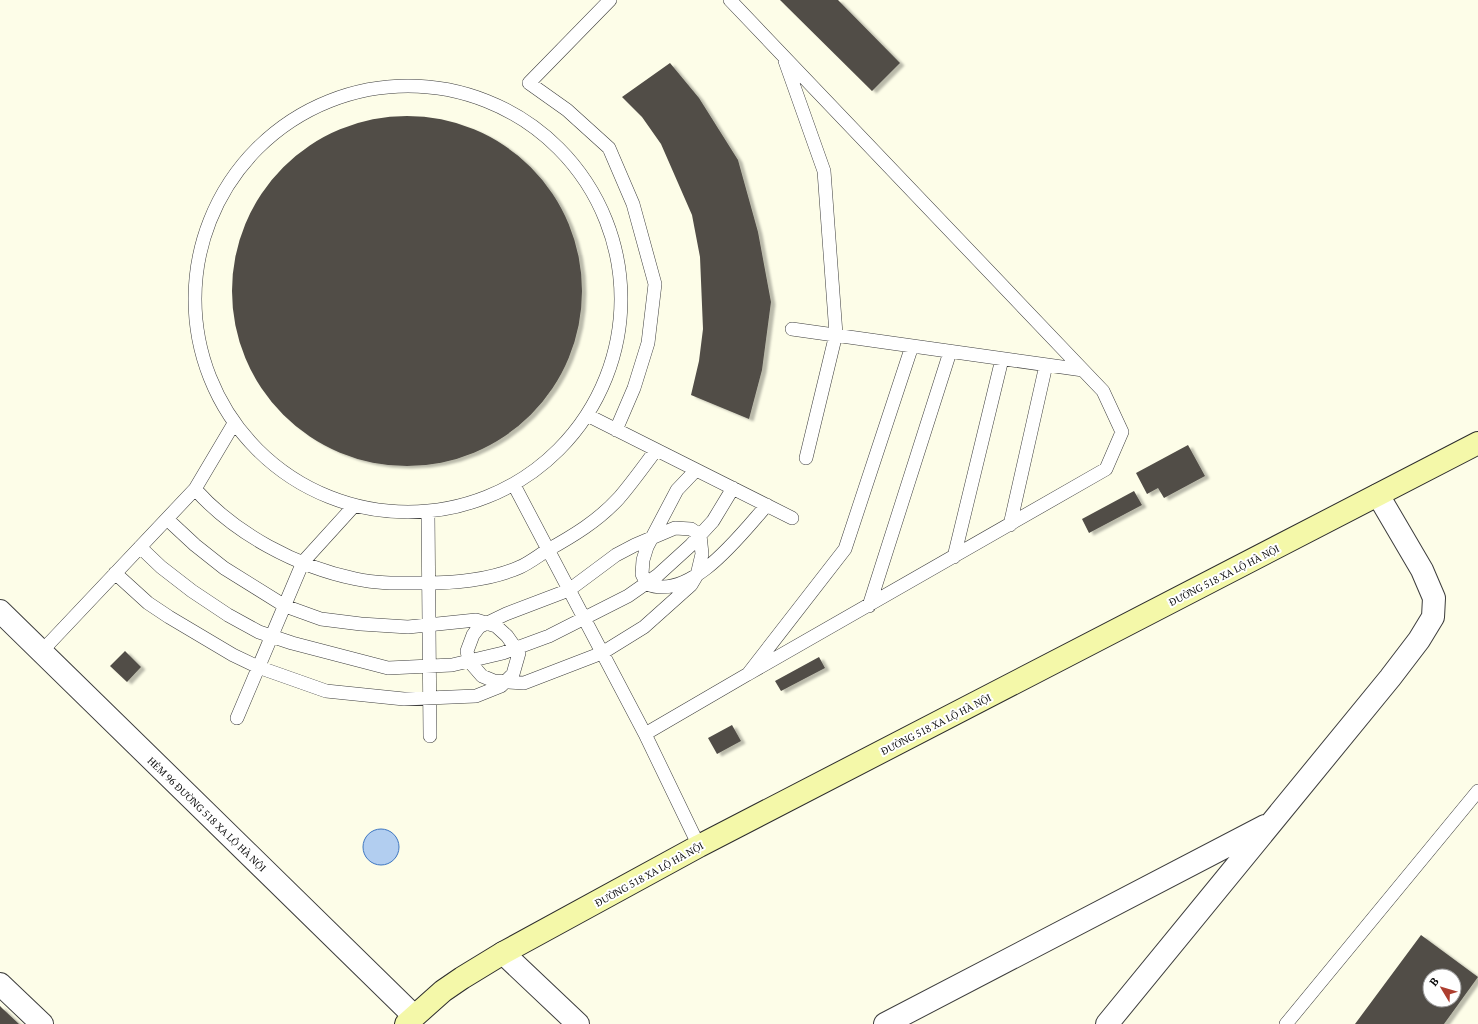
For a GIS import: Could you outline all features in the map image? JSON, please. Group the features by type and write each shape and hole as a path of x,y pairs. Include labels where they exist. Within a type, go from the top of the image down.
{"street":[{"name":"ĐƯỜNG 518 XA LỘ HÀ NỘI","path":"410,1020 443,991 503,953 699,846 1478,443"},
{"path":"1107,1024 1400,665 1433,618 1434,598 1422,570 1378,495"},
{"name":"HẺM 96 ĐƯỜNG 518 XA LỘ HÀ NỘI","path":"0,611 410,1020"},
{"path":"885,1024 1274,821"},
{"path":"503,953 578,1024"},
{"path":"0,984 42,1024"}],"lane":[{"path":"610,0 529,82 567,110 609,148 633,204 655,284 648,343 634,388 616,430"},
{"path":"645,734 1106,469 1122,432 1103,391 730,0"},
{"path":"783,56 824,171 836,334 806,458"},
{"path":"403,84 469,92 529,120 577,165 609,223 623,288 615,354 587,415 562,447 542,466 514,485 472,503 428,513 390,513 353,507 307,489 266,461 233,425 204,365 193,300 203,234 233,175 279,127 338,96 403,84"},
{"path":"792,329 1083,370"},
{"path":"748,674 845,549 912,346"},
{"path":"868,606 950,352"},
{"path":"954,557 1002,359"},
{"path":"1010,525 1046,365"},
{"path":"587,415 792,518"},
{"path":"41,652 195,489 233,425"},
{"path":"195,489 210,506 228,521 257,539 318,569 357,579 390,583 443,583 484,578 520,567 585,529 619,498 656,450"},
{"path":"696,470 677,490 643,560 642,574 647,584 654,587 668,586 696,575 713,564 767,505"},
{"path":"514,485 645,734 699,846"},
{"path":"140,547 161,567 186,586 228,615 258,632 388,668 452,666 470,662 549,636 628,596 647,584 713,521 732,488"},
{"path":"237,718 304,562 353,507"},
{"path":"428,513 430,736"},
{"path":"115,573 148,602 169,617 233,655 258,668 326,691 404,699 476,696 490,692 505,682 513,674 519,653 508,636 496,626 476,620 408,627 320,619 284,606 224,568 195,545 167,519"},
{"path":"675,528 691,529 700,535 702,554 696,575 691,585 644,627 602,653 524,683 494,681 482,676 470,662 468,651 473,635 479,627 506,614 569,590 616,555 653,537 675,528"},
{"path":"1286,1024 1478,792"}],"water":[{"path":"385,829 394,834 398,840 398,854 394,860 385,865 377,865 368,860 364,854 363,843 368,834 374,830"}],"building":[{"path":"780,0 838,0 900,63 872,91"},
{"path":"670,63 699,98 738,160 758,232 771,302 762,370 749,419 691,395 699,361 703,329 700,257 692,215 661,144 642,117 622,97"},
{"path":"407,116 441,120 474,129 504,146 531,167 552,194 569,224 578,257 582,291 578,325 569,358 552,388 531,415 504,436 474,453 441,462 407,466 373,462 340,453 310,436 283,415 262,388 245,358 236,325 232,291 236,257 245,224 262,194 283,167 310,146 340,129 373,120"},
{"path":"1188,445 1205,476 1164,498 1158,488 1147,494 1136,473"},
{"path":"1134,491 1142,505 1089,533 1082,519"},
{"path":"125,651 141,667 127,682 110,666"},
{"path":"819,657 825,668 781,691 775,681"},
{"path":"732,725 741,741 717,754 708,738"},
{"path":"1421,935 1478,977 1462,999 1462,968 1422,968 1422,1008 1456,1008 1444,1024 1355,1024"},
{"path":"0,1006 3,1009 19,1024 0,1024"}]}
